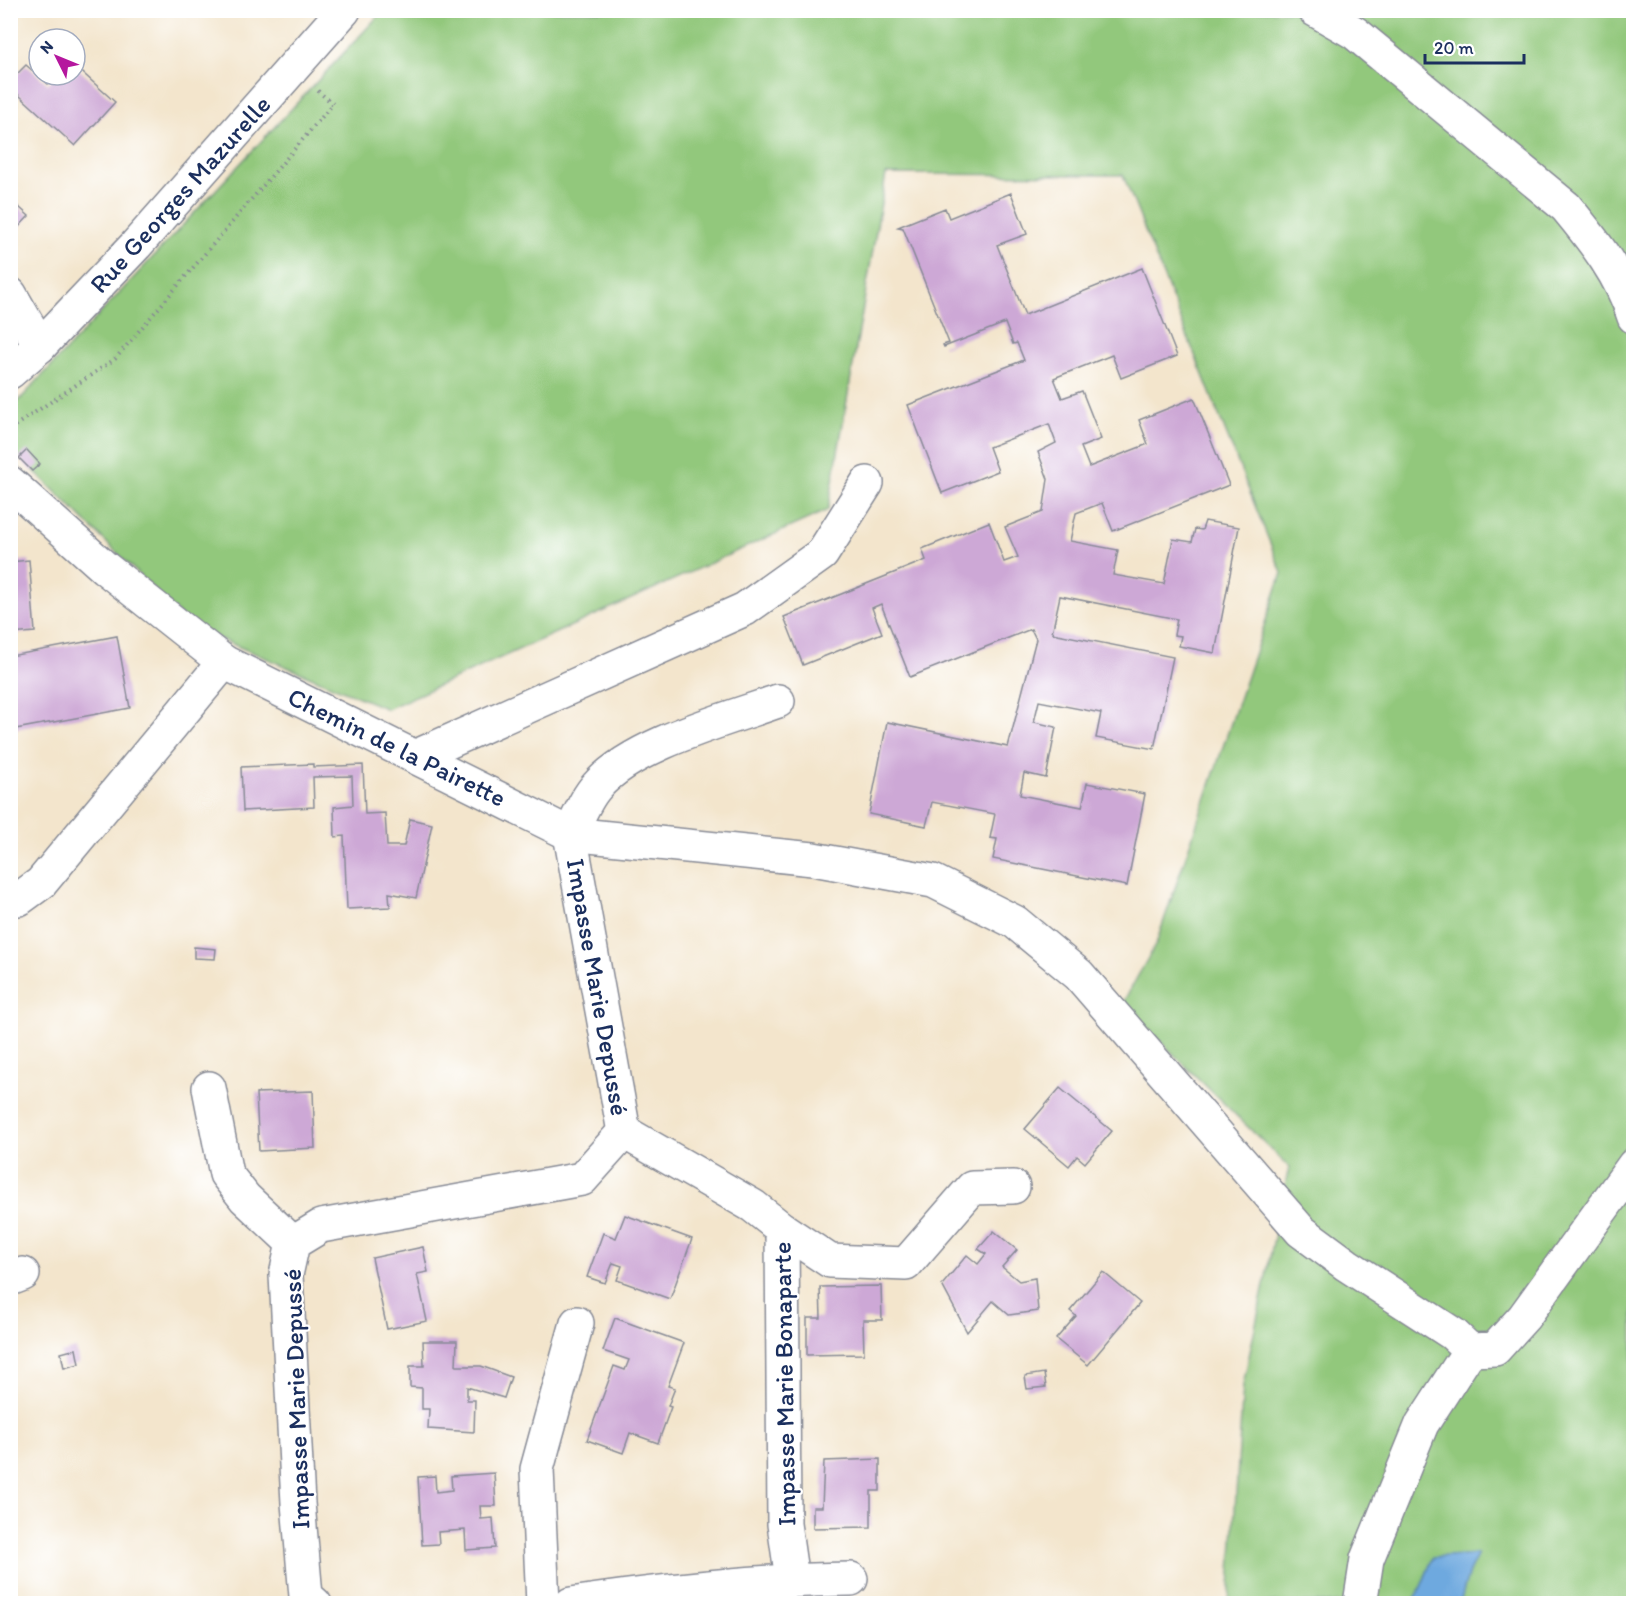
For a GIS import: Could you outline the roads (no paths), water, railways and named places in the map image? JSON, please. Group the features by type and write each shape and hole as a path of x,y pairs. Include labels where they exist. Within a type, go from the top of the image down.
{"street":[{"name":"Rue Georges Mazurelle","path":"10,372 40,346 144,236 344,10"},
{"path":"1315,10 1355,33 1566,207 1595,242 1627,293 1634,317"},
{"path":"10,294 40,346"},
{"name":"Chemin de la Pairette","path":"10,483 105,568 224,662 570,834"},
{"path":"417,756 745,609 822,554 867,483"},
{"path":"10,899 19,899 41,883 224,662"},
{"path":"778,700 659,745 613,770 595,788 570,834 813,859 933,881 1015,922 1079,975 1301,1231 1347,1265 1453,1334 1470,1350 1495,1349 1524,1317 1634,1165"},
{"name":"Impasse Marie Depussé","path":"315,1604 306,1596 298,1503 286,1275 292,1243 321,1226 582,1179 624,1132 570,834"},
{"path":"209,1088 226,1174 245,1198 292,1243"},
{"name":"Impasse Marie Bonaparte","path":"624,1132 753,1206 782,1228 784,1524 792,1580"},
{"path":"782,1228 830,1261 906,1263 972,1188 1013,1187"},
{"path":"543,1604 537,1469 577,1323"},
{"path":"1360,1604 1367,1559 1422,1424 1470,1350"},
{"path":"571,1604 646,1592 792,1580 851,1579"}],"water":[{"path":"1478,1554 1469,1572 1460,1603 1411,1603 1421,1587 1433,1557"}]}
